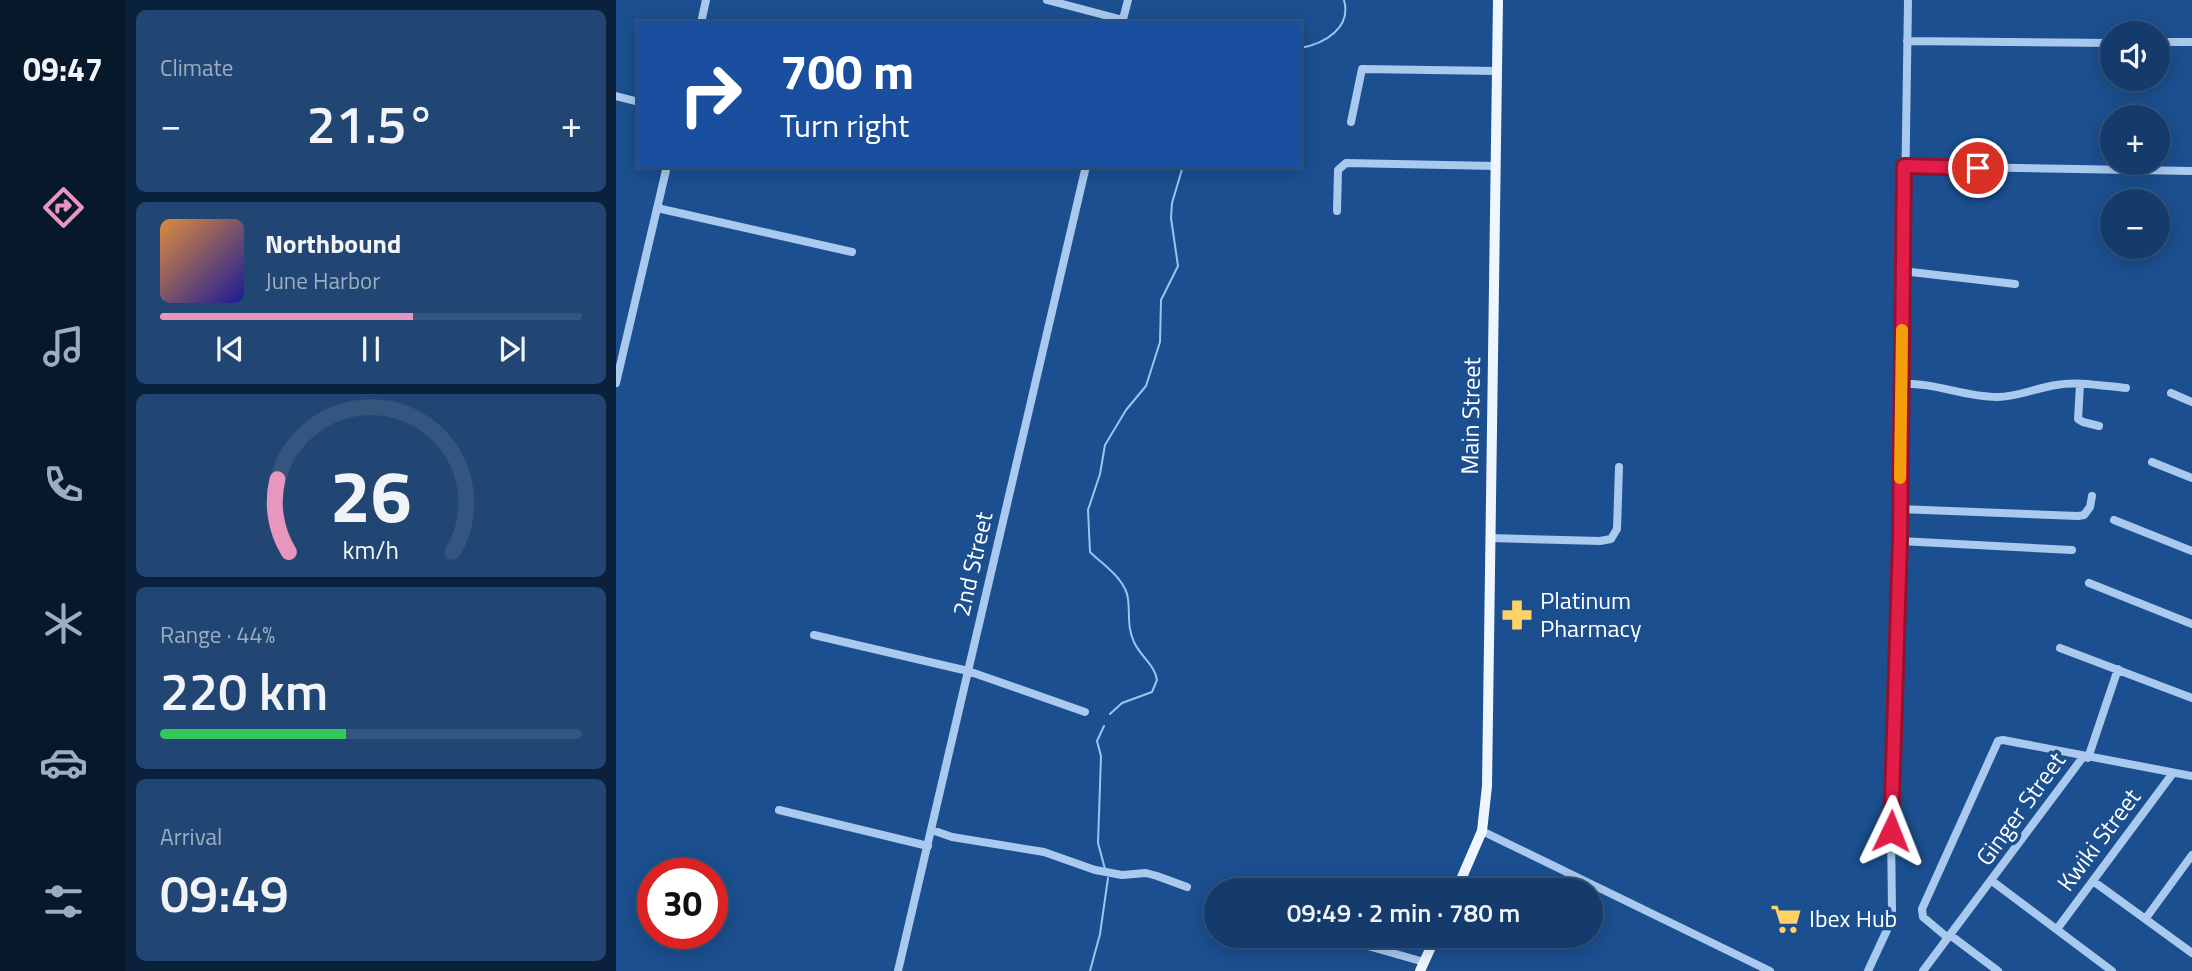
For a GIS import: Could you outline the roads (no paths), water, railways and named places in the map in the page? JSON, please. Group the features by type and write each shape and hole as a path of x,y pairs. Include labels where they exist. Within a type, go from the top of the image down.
{"main road":[{"name":"Main Street","path":"1462,878 1482,831 1487,786 1499,0"},
{"path":"1422,967 1431,948"}],"street":[{"path":"701,21 706,0"},
{"path":"1047,0 1123,21 1128,0"},
{"path":"1869,970 1887,930 1892,910 1891,831 1900,541 1908,0"},
{"path":"1907,41 2100,43"},
{"path":"2170,42 2192,42"},
{"path":"1352,122 1362,69 1497,71"},
{"path":"616,96 637,101"},
{"path":"1337,211 1338,175 1344,164 1496,166"},
{"path":"1904,166 2192,171"},
{"path":"616,383 667,168"},
{"name":"2nd Street","path":"898,971 1086,168"},
{"path":"657,208 852,252"},
{"path":"1902,271 2015,284"},
{"path":"1901,384 1932,385 1982,397 2000,398 2031,393 2058,384 2126,388"},
{"path":"2080,385 2078,419 2099,426"},
{"path":"2171,393 2192,402"},
{"path":"2152,461 2192,478"},
{"path":"1490,538 1611,539 1617,529 1619,467"},
{"path":"1899,509 2078,516 2084,515 2092,496"},
{"path":"2115,520 2192,551"},
{"path":"1900,541 2072,550"},
{"path":"2089,583 2192,624"},
{"path":"814,635 968,671 1086,712"},
{"path":"2060,648 2192,698"},
{"path":"1998,971 1923,918 1922,909 1996,744 2003,740 2085,757 2118,669"},
{"name":"Ginger Street","path":"1923,971 2085,757 2192,776"},
{"name":"Kwiki Street","path":"2057,929 2173,774"},
{"path":"779,810 928,846"},
{"path":"932,830 952,837 1044,852 1095,870 1122,875 1146,873 1187,887"},
{"path":"1482,831 1770,971"},
{"path":"2146,918 2192,856"},
{"path":"1992,881 2112,971"},
{"path":"2093,881 2192,953"},
{"path":"1369,948 1422,967"}],"waterway":[{"path":"1302,48 1318,43 1334,33 1344,19 1344,0"},
{"path":"1110,714 1122,703 1152,692 1157,680 1132,637 1128,599 1123,585 1090,552 1088,510 1100,474 1105,445 1126,410 1146,386 1160,342 1161,300 1178,266 1171,218 1172,203 1182,168"},
{"path":"1104,726 1097,741 1101,756 1098,843 1105,869"},
{"path":"1090,971 1100,934 1108,878"}],"place":[{"name":"Platinum Pharmacy","path":"1517,615"},
{"name":"Ibex Hub","path":"1786,919"}]}
